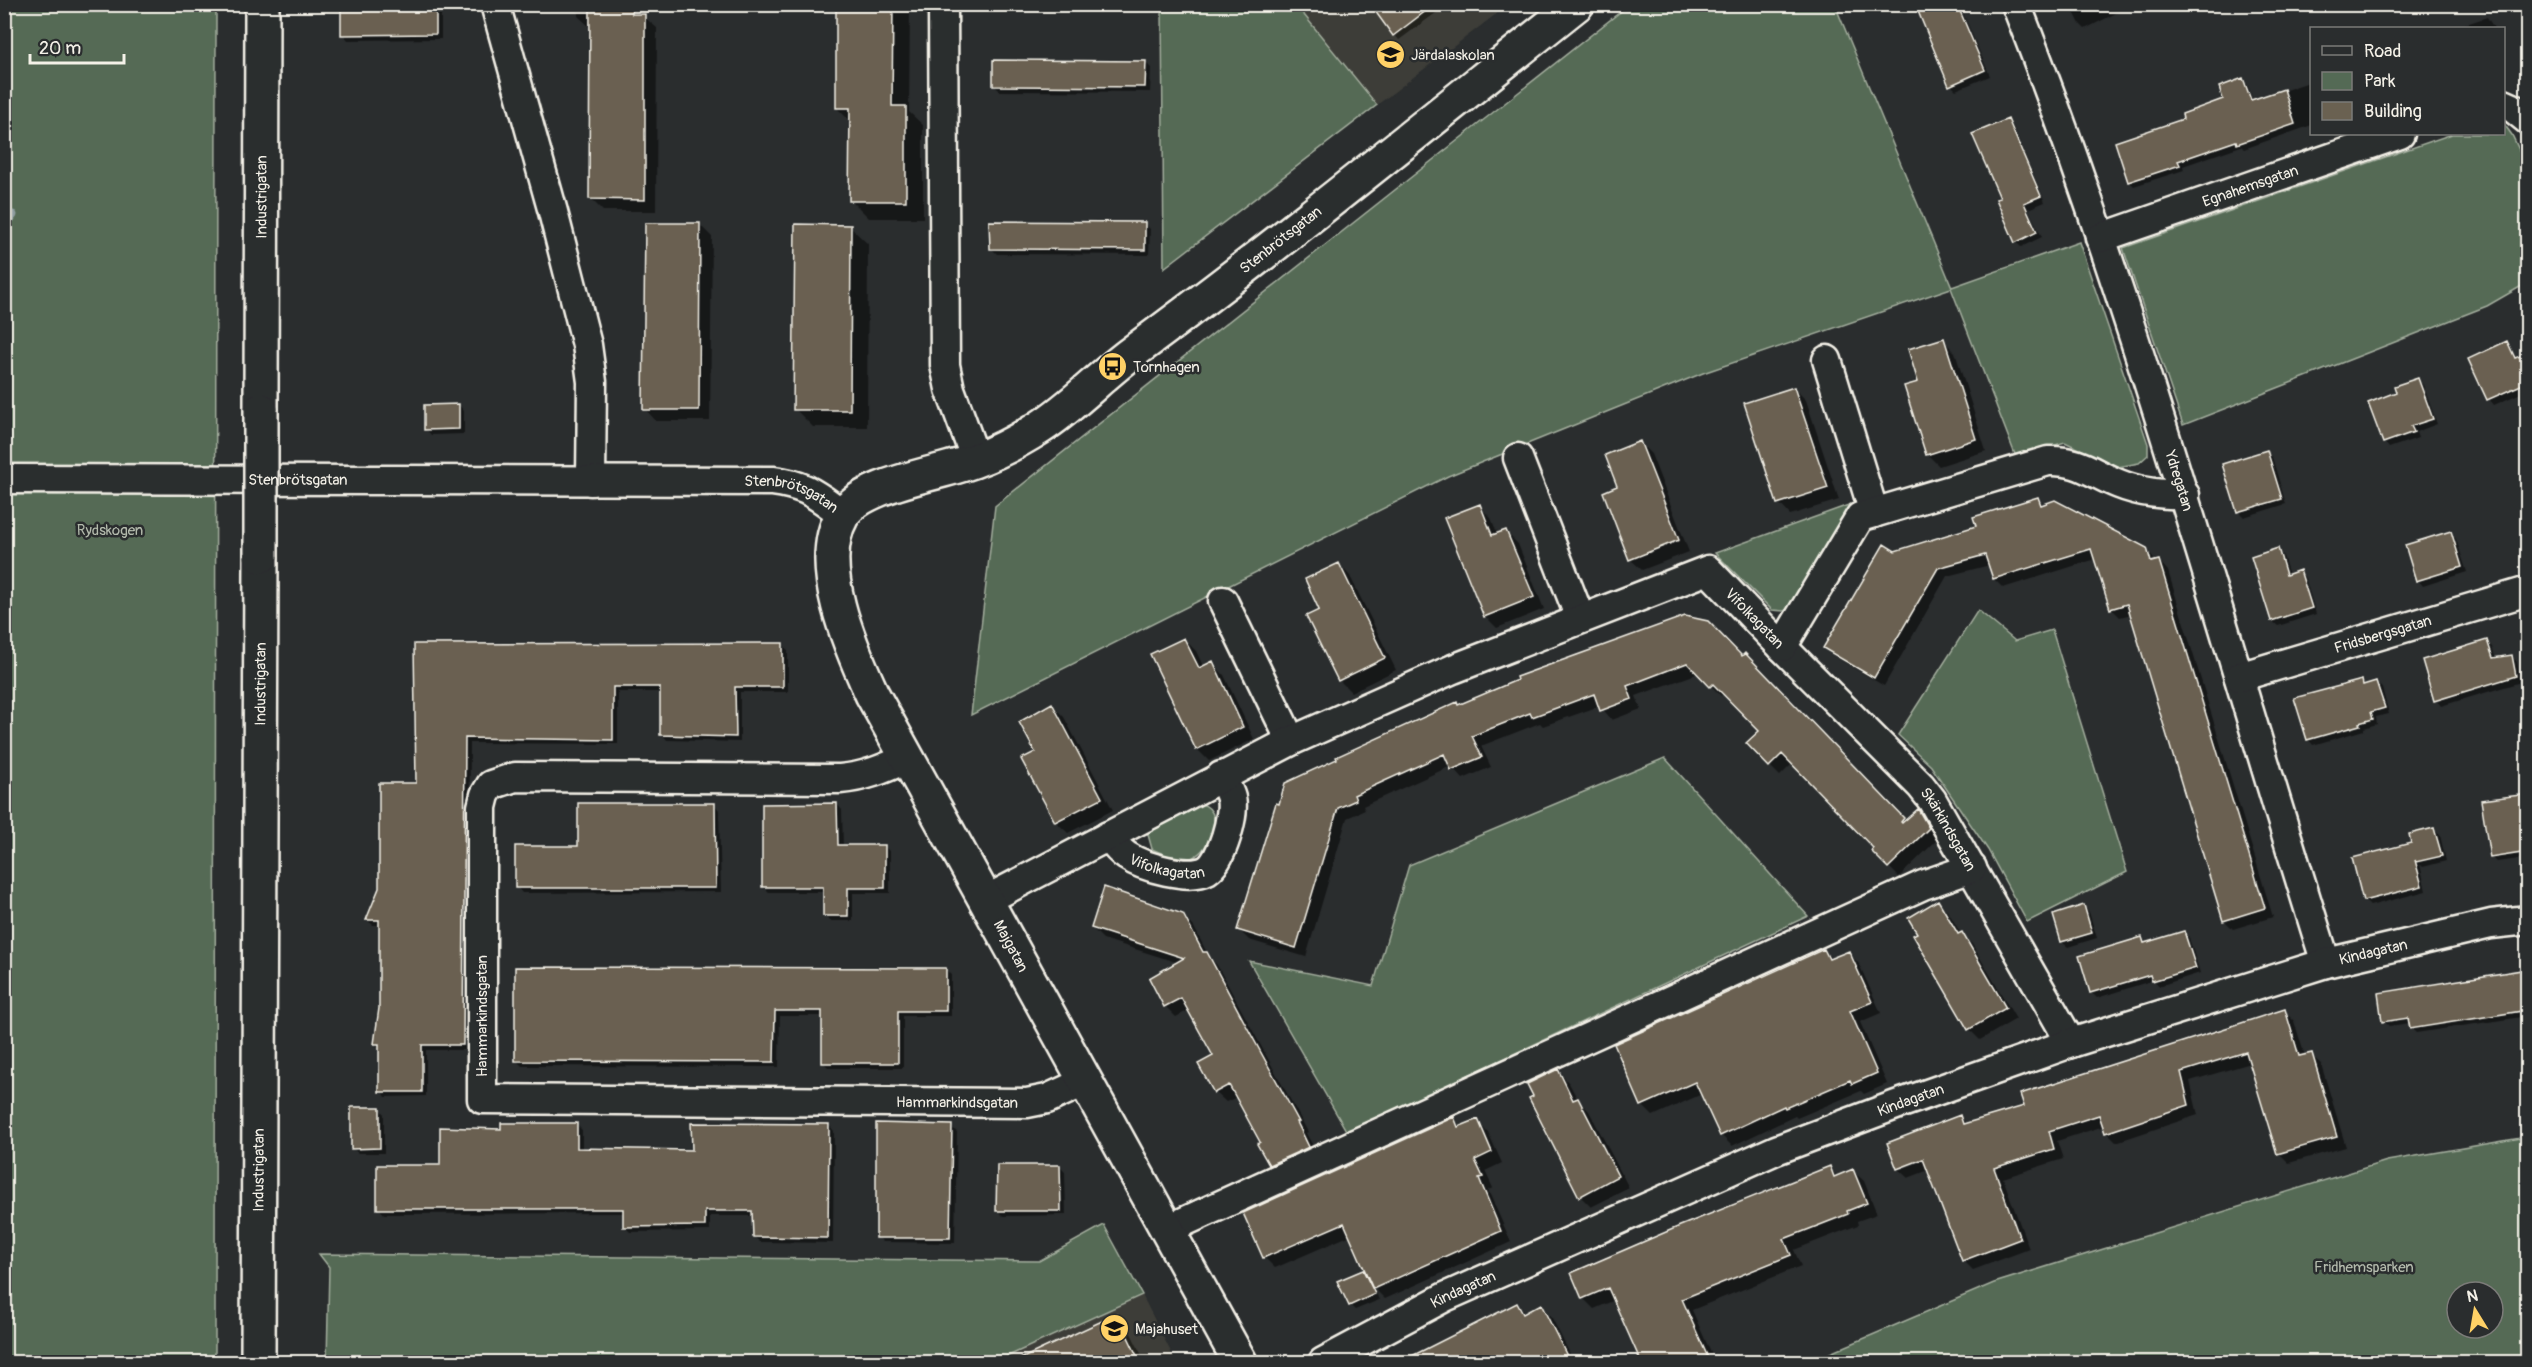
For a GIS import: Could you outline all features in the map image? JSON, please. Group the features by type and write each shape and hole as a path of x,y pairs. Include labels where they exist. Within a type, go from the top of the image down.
{"street":[{"name":"Industrigatan","path":"258,1362 262,4"},
{"path":"495,4 553,212 589,355 592,382 591,481"},
{"path":"943,4 945,364 950,389 976,460"},
{"name":"Stenbrötsgatan","path":"4,479 737,480 794,484 807,489 843,514 859,499 876,491 976,460 1010,445 1075,403 1112,367 1196,306 1578,4"},
{"name":"Ydregatan","path":"2016,4 2100,238 2185,495 2326,963"},
{"path":"2505,104 2528,120"},
{"name":"Egnahemsgatan","path":"2100,238 2397,135"},
{"path":"1827,360 1874,513"},
{"path":"1518,458 1580,618"},
{"name":"Vifolkagatan","path":"986,900 1291,741 1453,669 1708,570 1782,647 1860,517 2048,461 2077,463 2134,489 2158,494 2185,495"},
{"name":"Majgatan","path":"843,514 834,536 832,552 834,575 844,623 872,694 1240,1362"},
{"name":"Fridsbergsgatan","path":"2239,677 2518,592 2528,591"},
{"path":"1223,601 1291,741"},
{"name":"Skärkindsgatan","path":"1782,647 1921,786 1932,800 2071,1043"},
{"name":"Hammarkindsgatan","path":"907,758 873,773 840,779 515,777 501,779 491,785 482,807 482,1099 1027,1103 1047,1099 1084,1082"},
{"name":"Vifolkagatan","path":"1108,836 1129,857 1173,873 1189,875 1208,869 1216,861 1222,849 1231,813 1231,798 1221,776"},
{"path":"1166,1230 1923,885 1972,868"},
{"name":"Kindagatan","path":"1323,1362 1444,1297 1776,1150 2071,1043 2326,963 2491,924 2528,920"}],"shaded area":[{"name":"Järdalaskolan","path":"1296,5 1508,5 1377,105"},
{"name":"Majahuset","path":"1142,1295 1176,1362 995,1362"}],"green space":[{"name":"Rydskogen","path":"5,5 216,5 215,1362 5,1362"},
{"path":"1162,5 1296,5 1377,105 1164,268"},
{"path":"1629,5 1835,5 1952,287 2079,242 2148,444 2148,455 2139,463 2118,467 2065,442 2016,457 1951,288 1703,373 1448,476 971,715 995,506"},
{"path":"2505,125 2527,167 2527,283 2487,306 2183,425 2123,248 2449,135 2505,135"},
{"path":"1857,502 1794,604 1784,611 1772,610 1715,553"},
{"path":"1978,610 2015,641 2052,630 2127,872 2027,922 1988,850 1931,766 1898,735"},
{"path":"1665,758 1808,916 1347,1132 1249,961 1373,986 1409,865"},
{"path":"1196,803 1206,806 1212,813 1214,821 1213,831 1203,849 1195,856 1178,859 1152,849 1147,831"},
{"name":"Fridhemsparken","path":"2527,1137 2527,1362 1809,1362 1994,1283 2387,1161"},
{"path":"1104,1225 1142,1295 995,1362 327,1362 329,1267 319,1254 1039,1261"}],"building":[{"path":"590,4 632,4 632,14 645,14 645,200 589,199"},
{"path":"836,4 893,4 892,106 906,106 906,201 849,201 850,108 836,108"},
{"path":"1370,4 1435,4 1393,36"},
{"path":"1915,4 1957,4 1985,70 1949,86"},
{"path":"436,6 436,34 341,35 341,7"},
{"path":"993,60 1146,61 1145,87 993,86"},
{"path":"2243,78 2251,100 2284,89 2295,124 2178,161 2180,165 2128,182 2115,142 2183,119 2182,114 2223,99 2219,87"},
{"path":"2008,119 2041,196 2024,203 2037,232 2015,243 1996,199 2000,198 1972,134"},
{"path":"989,221 1145,222 1145,250 990,249"},
{"path":"645,223 700,223 699,410 643,410"},
{"path":"795,224 851,225 850,410 793,410"},
{"path":"1944,338 1976,439 1926,455 1904,386 1918,382 1908,349"},
{"path":"2507,341 2515,358 2528,353 2528,382 2487,400 2468,359"},
{"path":"2418,378 2433,419 2411,426 2414,432 2383,443 2368,403 2396,392 2394,386"},
{"path":"1794,387 1828,488 1777,504 1744,403"},
{"path":"459,404 459,429 424,430 424,405"},
{"path":"1640,441 1679,540 1629,560 1603,492 1617,486 1605,455"},
{"path":"2267,450 2282,499 2237,512 2222,464"},
{"path":"2038,497 2041,505 2055,500 2147,548 2151,562 2159,560 2265,908 2223,921 2127,604 2110,609 2091,549 1993,579 1985,555 1938,568 1874,678 1823,648 1884,544 1895,551 1976,526 1973,517"},
{"path":"1480,504 1492,535 1506,530 1534,597 1484,617 1444,518"},
{"path":"2451,531 2462,567 2416,581 2405,545"},
{"path":"2278,548 2286,575 2300,570 2312,608 2271,621 2251,557"},
{"path":"1339,563 1385,658 1338,681 1306,616 1319,610 1305,579"},
{"path":"1685,616 1708,621 1742,656 1745,653 1904,818 1902,823 1918,809 1929,828 1888,868 1871,851 1873,848 1782,754 1769,767 1746,743 1759,731 1713,684 1710,687 1687,663 1627,686 1632,699 1600,711 1594,694 1532,717 1530,713 1472,736 1482,757 1451,770 1444,754 1354,795 1356,800 1338,808 1296,948 1237,930 1276,803 1279,804 1285,783 1457,702 1458,705 1517,680 1516,677"},
{"path":"1184,638 1199,668 1213,661 1243,727 1196,750 1150,654"},
{"path":"2487,640 2493,658 2512,655 2516,676 2434,701 2422,660"},
{"path":"783,643 783,687 735,687 736,737 660,735 660,687 613,687 613,740 465,738 463,1045 422,1045 422,1092 379,1092 379,1044 374,1044 379,1008 379,920 366,920 379,888 379,783 416,783 414,644"},
{"path":"2362,680 2363,685 2376,681 2385,708 2371,712 2373,719 2359,723 2360,725 2307,740 2294,698"},
{"path":"1052,703 1102,798 1055,822 1021,759 1035,752 1019,722"},
{"path":"2528,794 2528,852 2490,858 2481,800"},
{"path":"578,803 715,803 716,888 515,888 515,846 578,846"},
{"path":"837,803 838,845 885,845 885,888 848,888 848,916 823,916 823,887 762,887 762,804"},
{"path":"2434,828 2442,856 2416,862 2415,860 2422,886 2363,901 2352,858 2411,843 2409,834"},
{"path":"1104,887 1183,914 1203,952 1207,952 1299,1122 1297,1122 1309,1147 1269,1165 1257,1144 1260,1142 1229,1085 1214,1093 1198,1064 1213,1056 1181,998 1164,1007 1149,978 1184,958 1091,928"},
{"path":"1938,900 1958,934 1962,932 2006,1008 1968,1030 1913,935 1917,933 1908,918"},
{"path":"2084,905 2092,933 2061,942 2053,915"},
{"path":"2184,931 2196,968 2152,981 2150,975 2090,993 2079,956 2142,937 2144,943"},
{"path":"1824,949 1829,959 1849,951 1872,1002 1850,1011 1877,1073 1852,1084 1850,1080 1785,1108 1784,1106 1720,1136 1695,1082 1641,1106 1614,1044"},
{"path":"515,967 946,968 946,1011 898,1011 898,1063 822,1063 822,1011 775,1011 774,1062 515,1061"},
{"path":"2528,969 2528,1010 2410,1029 2408,1018 2382,1022 2378,993"},
{"path":"2285,1009 2299,1056 2312,1053 2337,1137 2277,1154 2246,1052 2181,1072 2189,1105 2105,1133 2099,1115 2049,1131 2054,1149 1994,1168 2020,1239 1962,1261 1923,1159 1897,1169 1887,1143 1960,1115 1963,1124 2024,1106 2020,1094"},
{"path":"1558,1069 1573,1100 1578,1098 1618,1176 1579,1197 1529,1098 1533,1096 1527,1084"},
{"path":"351,1107 380,1107 380,1148 351,1149"},
{"path":"1454,1117 1458,1127 1478,1119 1492,1152 1475,1160 1483,1177 1479,1178 1501,1231 1373,1289 1344,1223 1263,1258 1243,1213"},
{"path":"501,1123 577,1123 577,1148 692,1150 691,1123 829,1124 828,1238 753,1237 752,1211 705,1211 705,1226 623,1227 623,1209 377,1209 377,1165 440,1165 440,1127 501,1129"},
{"path":"876,1123 952,1125 950,1238 876,1238"},
{"path":"997,1165 1060,1165 1061,1211 996,1211"},
{"path":"1830,1166 1834,1177 1853,1169 1867,1203 1847,1211 1848,1214 1784,1239 1791,1255 1682,1299 1710,1362 1641,1362 1608,1288 1582,1299 1571,1273 1680,1226"},
{"path":"1363,1270 1375,1294 1349,1306 1337,1281"},
{"path":"1517,1303 1523,1314 1541,1304 1570,1362 1400,1362"},
{"path":"1117,1314 1140,1362 1014,1362"}],"waterway":[{"path":"4,227 13,215"}],"place":[{"name":"Järdalaskolan","path":"1390,55"},
{"name":"Tornhagen","path":"1112,367"},
{"name":"Majahuset","path":"1114,1329"}]}
